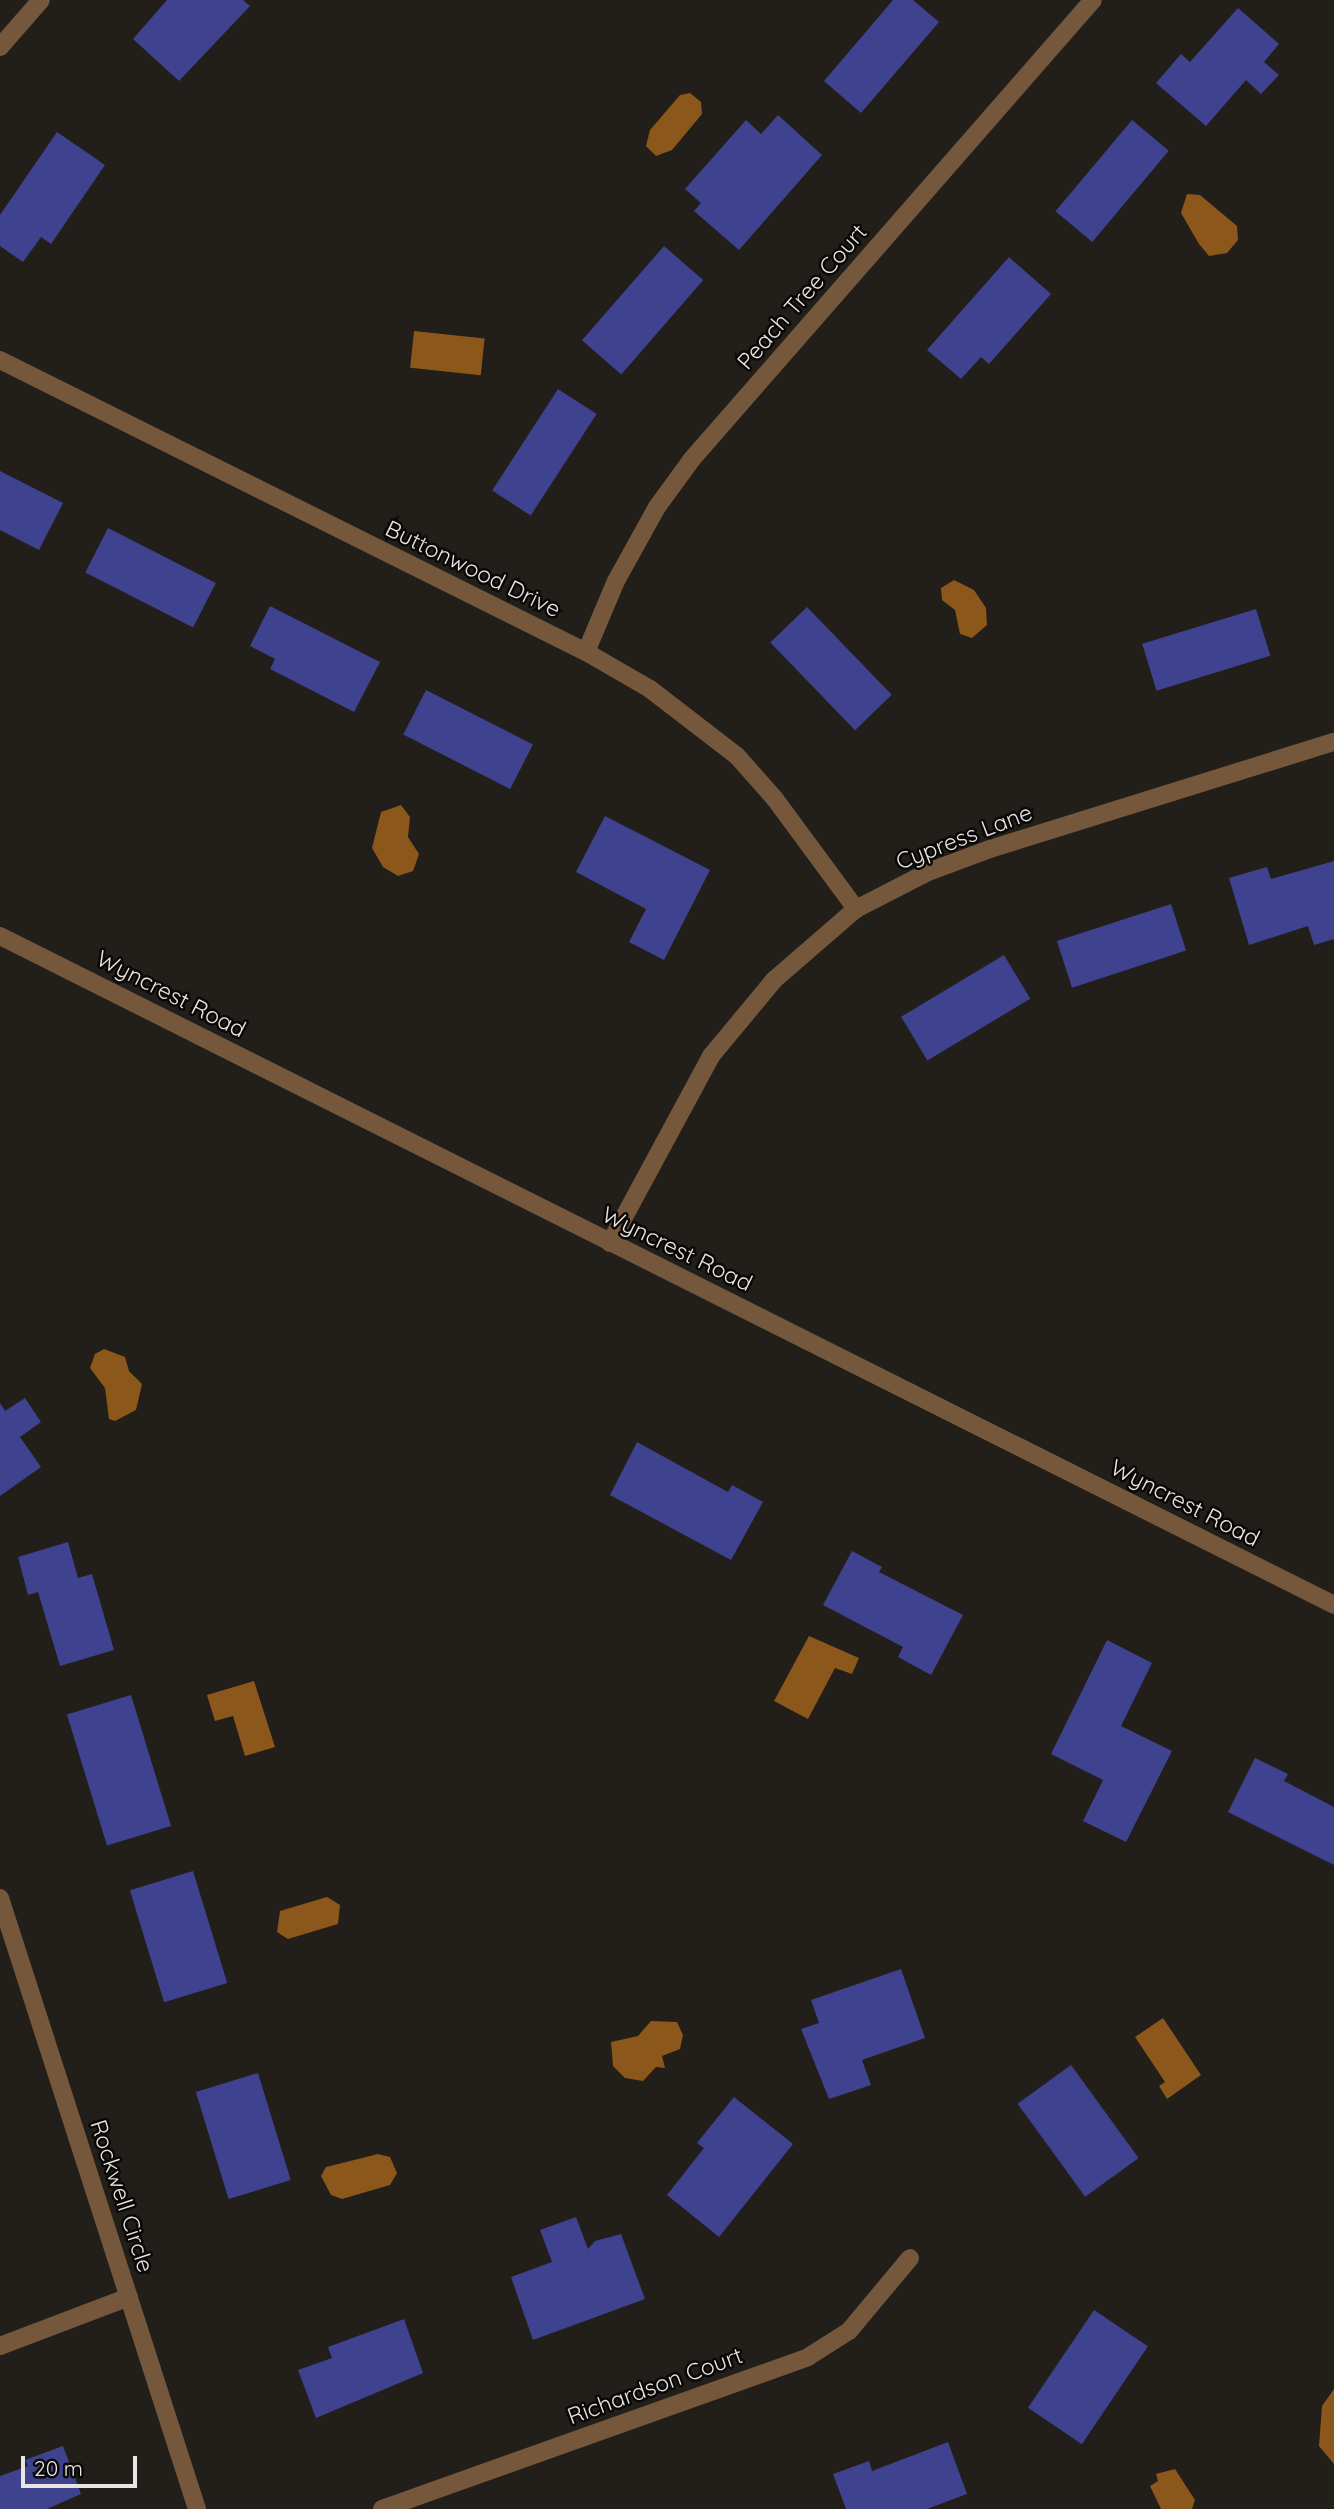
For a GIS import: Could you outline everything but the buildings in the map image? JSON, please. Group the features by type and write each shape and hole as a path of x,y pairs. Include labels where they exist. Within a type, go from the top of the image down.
{"street":[{"path":"0,47 41,0"},
{"name":"Peach Tree Court","path":"586,652 616,581 651,518 692,459 1093,0"},
{"name":"Buttonwood Drive","path":"0,360 586,652 691,717 737,756 775,799 856,909"},
{"name":"Cypress Lane","path":"610,1243 711,1056 774,980 856,909 928,872 990,849 1334,742"},
{"name":"Wyncrest Road","path":"0,936 1334,1605"},
{"name":"Rockwell Circle","path":"0,1898 197,2509"},
{"name":"Richardson Court","path":"382,2509 808,2357 849,2331 911,2258"},
{"path":"0,2346 129,2297"}],"shaded area":[{"path":"690,93 701,102 702,114 672,150 656,156 646,146 650,130 680,95"},
{"path":"1187,194 1200,195 1237,226 1238,240 1227,253 1209,256 1199,244 1181,213"},
{"path":"414,331 485,338 481,375 410,368"},
{"path":"954,580 974,590 986,608 987,625 972,638 960,634 955,610 942,600 941,588"},
{"path":"401,805 410,817 408,837 419,854 413,871 398,876 383,867 372,848 381,812"},
{"path":"104,1349 125,1357 129,1371 142,1384 136,1410 115,1421 109,1419 105,1388 90,1368 95,1354"},
{"path":"809,1636 859,1658 852,1674 835,1668 808,1719 774,1701"},
{"path":"254,1681 275,1747 245,1756 233,1716 215,1721 207,1695"},
{"path":"327,1897 340,1905 338,1924 288,1939 277,1932 280,1911"},
{"path":"1163,2018 1201,2075 1167,2099 1159,2086 1165,2082 1135,2037"},
{"path":"651,2021 677,2022 683,2035 680,2049 662,2056 665,2068 656,2067 643,2081 625,2078 613,2066 611,2042 638,2036"},
{"path":"378,2154 390,2157 397,2173 390,2185 342,2199 331,2195 321,2176 326,2167"},
{"path":"1334,2389 1334,2464 1319,2446 1322,2406"},
{"path":"1175,2469 1195,2500 1192,2509 1161,2509 1150,2486 1158,2481 1156,2474"}]}
